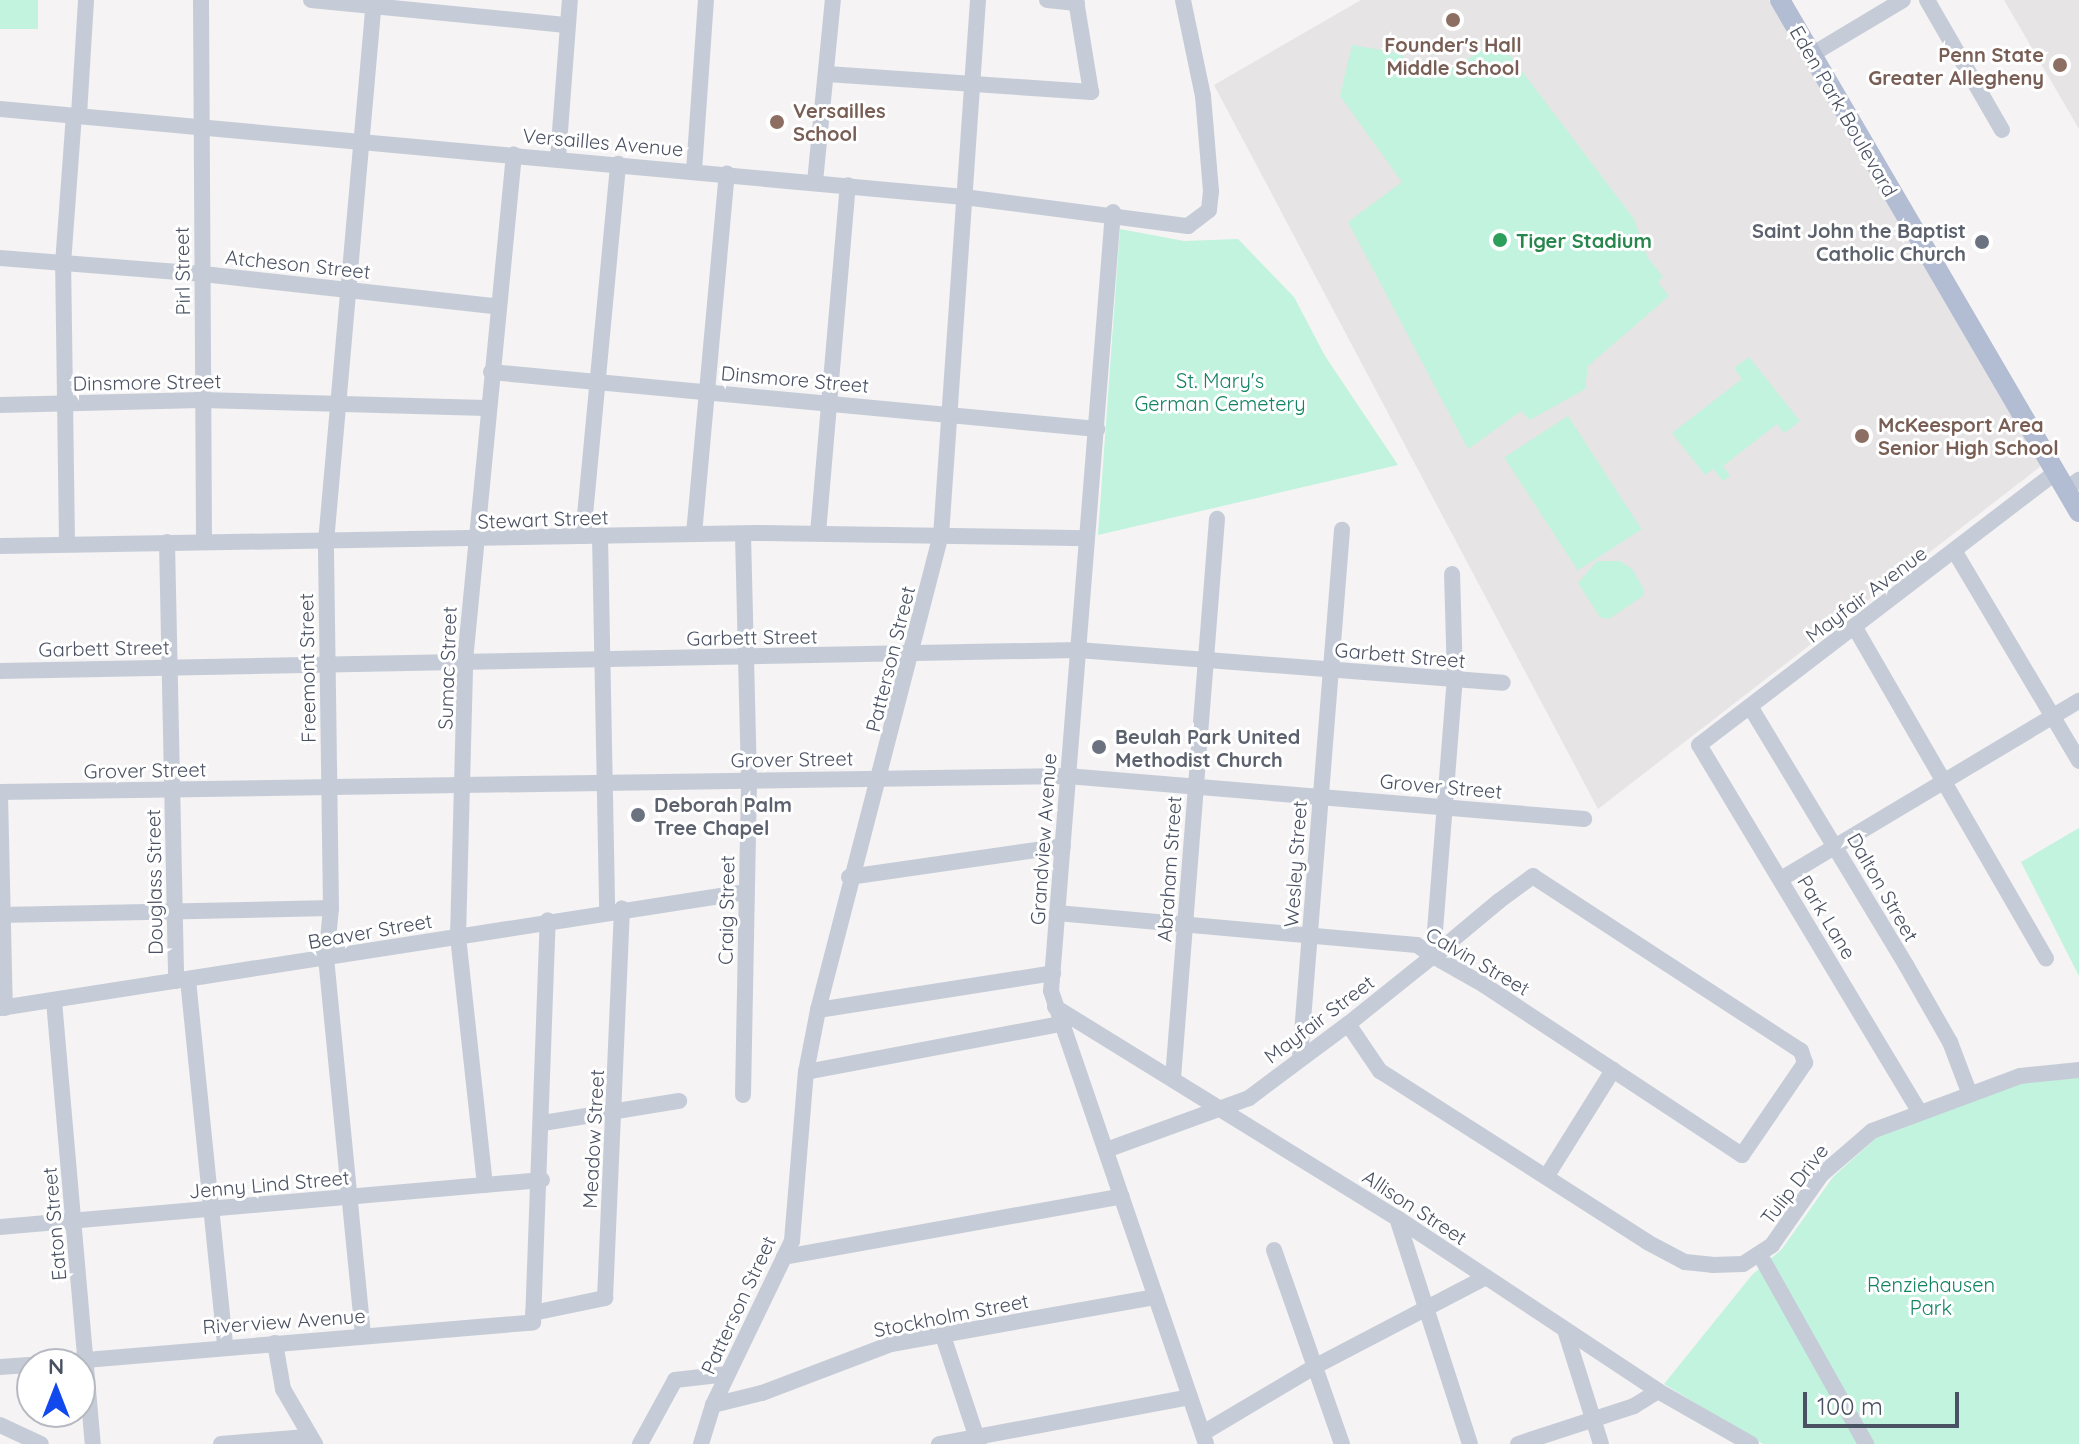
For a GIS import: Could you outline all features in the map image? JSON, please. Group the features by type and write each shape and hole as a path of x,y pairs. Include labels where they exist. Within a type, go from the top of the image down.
{"main road":[{"name":"Eden Park Boulevard","path":"1780,0 2067,480 2079,512"}],"street":[{"path":"67,542 63,264 86,0"},
{"name":"Pirl Street","path":"201,0 204,542"},
{"path":"311,0 374,3 568,25"},
{"path":"558,158 570,0"},
{"path":"694,171 706,0"},
{"path":"815,182 833,0"},
{"name":"Patterson Street","path":"701,1444 713,1405 784,1257 795,1221 806,1072 818,1010 849,877 881,777 914,655 941,536 947,413 978,0"},
{"path":"827,74 1091,92 1077,2 1047,0"},
{"name":"Versailles Avenue","path":"0,109 848,185 1113,212 1177,227 1200,221 1209,210 1211,191 1203,96 1183,0"},
{"path":"1811,55 1903,0"},
{"path":"1927,0 2002,130"},
{"name":"Freemont Street","path":"363,1335 326,960 331,908 326,542 374,3"},
{"name":"Sumac Street","path":"485,1185 458,937 465,661 495,306 514,154"},
{"name":"Meadow Street","path":"533,1317 605,1298 615,1112 614,910 603,783 603,660 592,536 598,383 618,164"},
{"path":"694,534 727,174"},
{"path":"818,533 848,185"},
{"name":"Grandview Avenue","path":"1113,212 1057,913 1053,973 1055,1007 1204,1438"},
{"name":"Atcheson Street","path":"0,258 203,274 495,306"},
{"name":"Dinsmore Street","path":"491,372 1097,429"},
{"name":"Dinsmore Street","path":"0,405 202,400 486,408"},
{"name":"Mayfair Avenue","path":"1699,745 1955,552 2067,480"},
{"name":"Abraham Street","path":"1173,1078 1217,519"},
{"name":"Wesley Street","path":"1300,1058 1342,530"},
{"name":"Stewart Street","path":"0,546 67,542 473,542 592,536 818,533 1087,538"},
{"name":"Craig Street","path":"743,534 749,780 743,1095"},
{"name":"Douglass Street","path":"167,542 174,911 205,1141 225,1345"},
{"path":"1955,552 2079,761"},
{"path":"1433,956 1455,679 1452,574"},
{"path":"1854,626 2046,959"},
{"name":"Garbett Street","path":"0,671 1078,650 1503,683"},
{"path":"1781,879 1945,784 2079,701"},
{"name":"Dalton Street","path":"1751,708 1837,845 1950,1042 1969,1092"},
{"name":"Park Lane","path":"1699,745 1919,1111"},
{"name":"Grover Street","path":"0,793 1067,776 1584,819"},
{"path":"0,793 2,1008"},
{"path":"849,877 1063,846"},
{"name":"Mayfair Street","path":"1106,1150 1249,1098 1348,1024 1533,876 1801,1051 1805,1063 1797,1081 1742,1155"},
{"name":"Beaver Street","path":"2,1008 326,960 548,920 746,892"},
{"path":"2,915 331,908"},
{"name":"Calvin Street","path":"1057,913 1417,945 1742,1155"},
{"path":"533,1317 542,1180 548,920"},
{"path":"818,1010 1053,973"},
{"name":"Eaton Street","path":"54,1001 86,1348"},
{"name":"Allison Street","path":"1055,1007 1397,1218 1566,1333 1658,1391 1733,1438 1751,1444"},
{"path":"806,1072 1059,1024"},
{"path":"1348,1024 1380,1071 1685,1262 1730,1265 1760,1255"},
{"path":"1548,1174 1613,1070"},
{"name":"Tulip Drive","path":"1866,1444 1852,1413 1760,1255 1843,1153 1872,1131 1969,1092 2020,1076 2079,1070"},
{"path":"543,1123 679,1101"},
{"name":"Jenny Lind Street","path":"0,1227 542,1180"},
{"path":"784,1257 1122,1196"},
{"path":"1397,1218 1470,1444"},
{"path":"1274,1250 1342,1444"},
{"path":"1204,1438 1314,1367 1486,1277"},
{"name":"Stockholm Street","path":"713,1405 762,1393 891,1344 1156,1297"},
{"name":"Riverview Avenue","path":"96,1359 533,1317"},
{"path":"1566,1333 1601,1444"},
{"path":"943,1336 978,1442"},
{"path":"221,1444 311,1441 283,1389 275,1343"},
{"path":"640,1444 675,1380 728,1374"},
{"path":"1518,1444 1593,1420 1658,1391"},
{"path":"939,1444 978,1442 1190,1397"},
{"path":"0,1425 41,1444"}],"shaded area":[{"path":"1361,0 1769,0 2041,466 1598,809 1214,85"},
{"name":"Penn State Greater Allegheny","path":"2004,0 2079,0 2079,129"}],"green space":[{"path":"0,0 38,0 38,29 0,29"},
{"name":"Tiger Stadium","path":"1352,45 1403,54 1407,71 1442,74 1488,47 1506,50 1634,219 1648,258 1663,277 1658,282 1669,296 1588,366 1585,389 1530,420 1521,411 1468,449 1348,222 1402,182 1340,96"},
{"name":"St. Mary's German Cemetery","path":"1120,229 1184,241 1238,239 1294,297 1325,356 1398,465 1098,535"},
{"path":"1749,357 1800,421 1784,433 1777,424 1723,466 1730,476 1723,481 1713,469 1705,475 1672,433 1742,379 1734,368"},
{"path":"1568,416 1642,529 1578,571 1504,457"},
{"path":"1597,561 1620,561 1632,569 1643,588 1644,595 1609,619 1600,617 1578,583"},
{"path":"2079,828 2079,976 2021,862"},
{"name":"Renziehausen Park","path":"2079,1076 2079,1444 1763,1444 1664,1384 1752,1275 1782,1249 1833,1177 1876,1138 2021,1082"}],"place":[{"name":"Founder's Hall Middle School","path":"1453,20"},
{"name":"Penn State Greater Allegheny","path":"2060,65"},
{"name":"Versailles School","path":"777,122"},
{"name":"Tiger Stadium","path":"1500,240"},
{"name":"Saint John the Baptist Catholic Church","path":"1982,242"},
{"name":"McKeesport Area Senior High School","path":"1862,436"},
{"name":"Beulah Park United Methodist Church","path":"1099,747"},
{"name":"Deborah Palm Tree Chapel","path":"638,815"}]}
